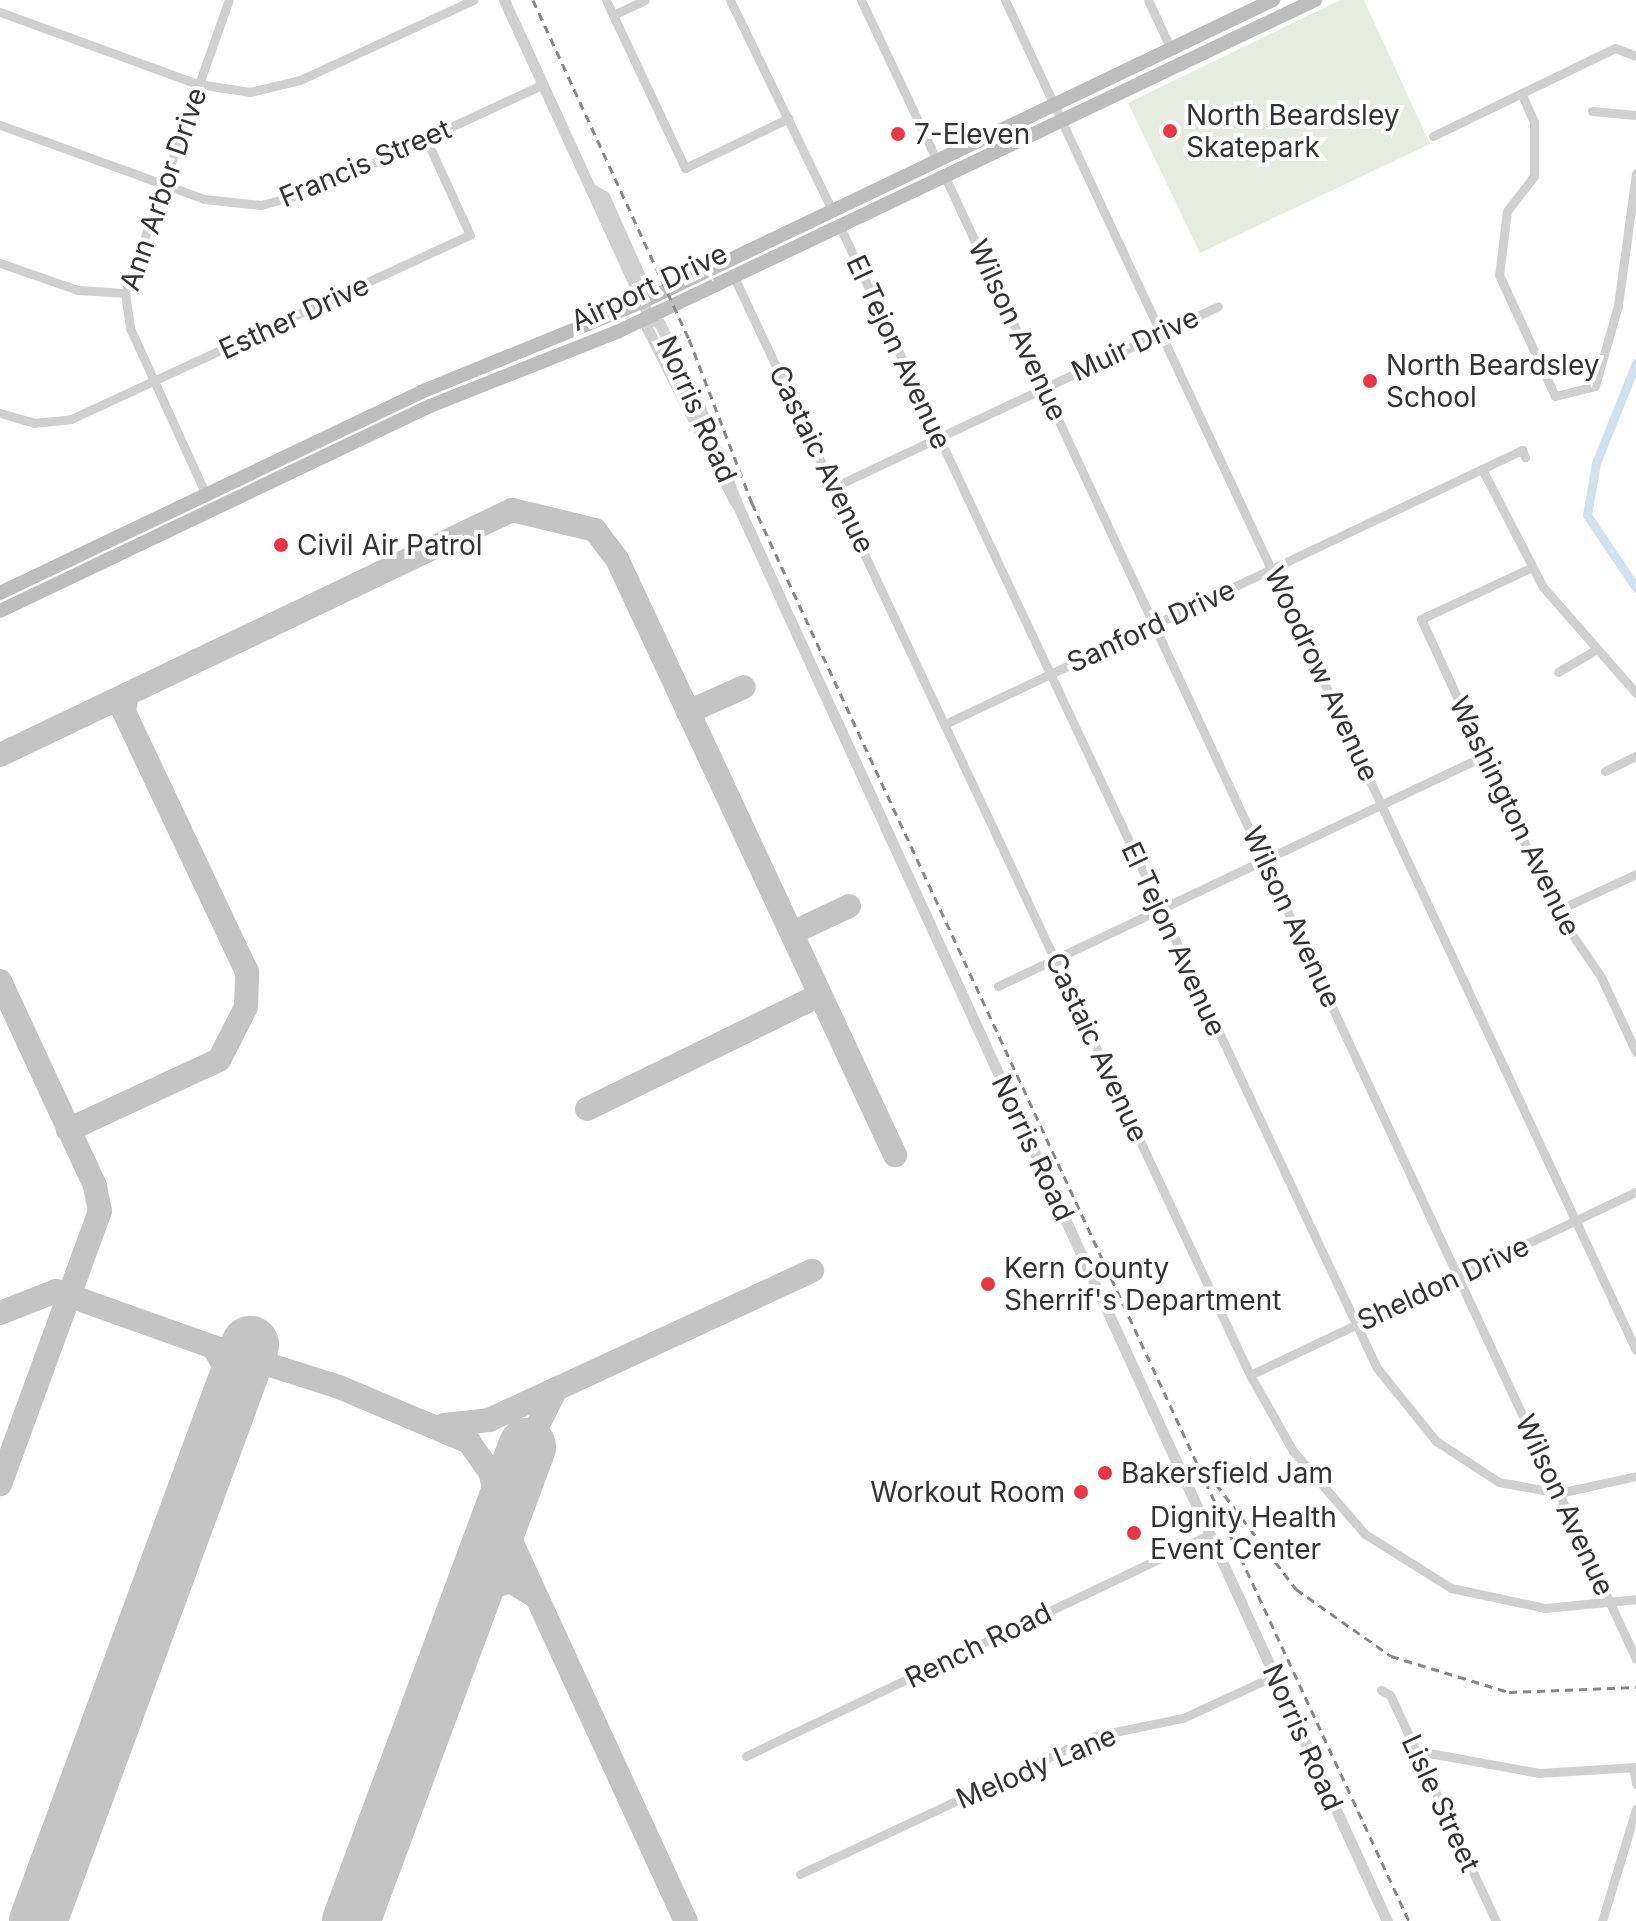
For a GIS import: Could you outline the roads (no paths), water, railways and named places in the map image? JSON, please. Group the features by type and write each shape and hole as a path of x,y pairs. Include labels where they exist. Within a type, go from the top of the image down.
{"main road":[{"name":"Airport Drive","path":"0,593 421,392 642,302 1273,0"},
{"name":"Airport Drive","path":"0,611 447,398 649,317 1315,0"}],"street":[{"name":"Ann Arbor Drive","path":"213,509 130,328 125,293 229,0"},
{"path":"0,12 198,84 241,92 285,86 473,0"},
{"name":"Norris Road","path":"504,0 590,188 593,207 649,317 647,328 738,506 1387,1921"},
{"path":"606,0 685,168 789,118"},
{"path":"613,15 645,0"},
{"path":"730,0 832,210"},
{"path":"861,0 937,161"},
{"name":"Woodrow Avenue","path":"1005,0 1636,1350"},
{"path":"1148,0 1171,49"},
{"path":"1433,136 1615,48 1636,56"},
{"name":"Francis Street","path":"0,125 222,203 280,202 543,84"},
{"path":"1522,95 1534,122 1534,176 1507,211 1499,275 1555,396 1595,386 1618,305 1636,173"},
{"path":"1592,111 1636,115"},
{"name":"Esther Drive","path":"0,413 17,419 71,419 470,235 426,139"},
{"name":"Wilson Avenue","path":"945,177 1156,623 1636,1659"},
{"name":"El Tejon Avenue","path":"840,227 1354,1325 1392,1390 1449,1454 1499,1482 1559,1493 1636,1476"},
{"path":"0,263 78,290 125,293"},
{"name":"Castaic Avenue","path":"734,277 836,486 1250,1375 1314,1478 1406,1565 1500,1603 1611,1604 1636,1599"},
{"name":"Muir Drive","path":"836,486 1218,306"},
{"path":"13,430 17,419"},
{"name":"Sanford Drive","path":"947,723 1522,450 1525,457"},
{"path":"1482,469 1530,568 1636,693"},
{"name":"Washington Avenue","path":"1530,568 1421,619 1556,911 1601,977 1636,1052"},
{"path":"1558,672 1597,649"},
{"path":"998,986 1484,756"},
{"path":"1605,771 1636,756"},
{"path":"1556,911 1636,874"},
{"name":"Sheldon Drive","path":"1250,1375 1636,1192"},
{"name":"Rench Road","path":"746,1756 1211,1534"},
{"name":"Melody Lane","path":"800,1874 1095,1736 1183,1718 1276,1675"},
{"name":"Lisle Street","path":"1381,1690 1418,1751 1496,1921"},
{"path":"1418,1751 1539,1773 1635,1767 1636,1784"},
{"path":"1602,1921 1636,1809"}],"waterway":[{"path":"1636,363 1596,463 1587,515 1636,588"}],"railway":[{"path":"533,0 689,339 752,503 1409,1921"},
{"path":"1216,1484 1296,1589 1391,1656 1509,1692 1636,1687"}],"place":[{"name":"North Beardsley Skatepark","path":"1170,131"},
{"name":"7-Eleven","path":"898,134"},
{"name":"North Beardsley School","path":"1370,381"},
{"name":"Civil Air Patrol","path":"281,545"},
{"name":"Kern County Sherrif's Department","path":"988,1284"},
{"name":"Bakersfield Jam","path":"1105,1473"},
{"name":"Workout Room","path":"1081,1492"},
{"name":"Dignity Health Event Center","path":"1134,1533"}]}
